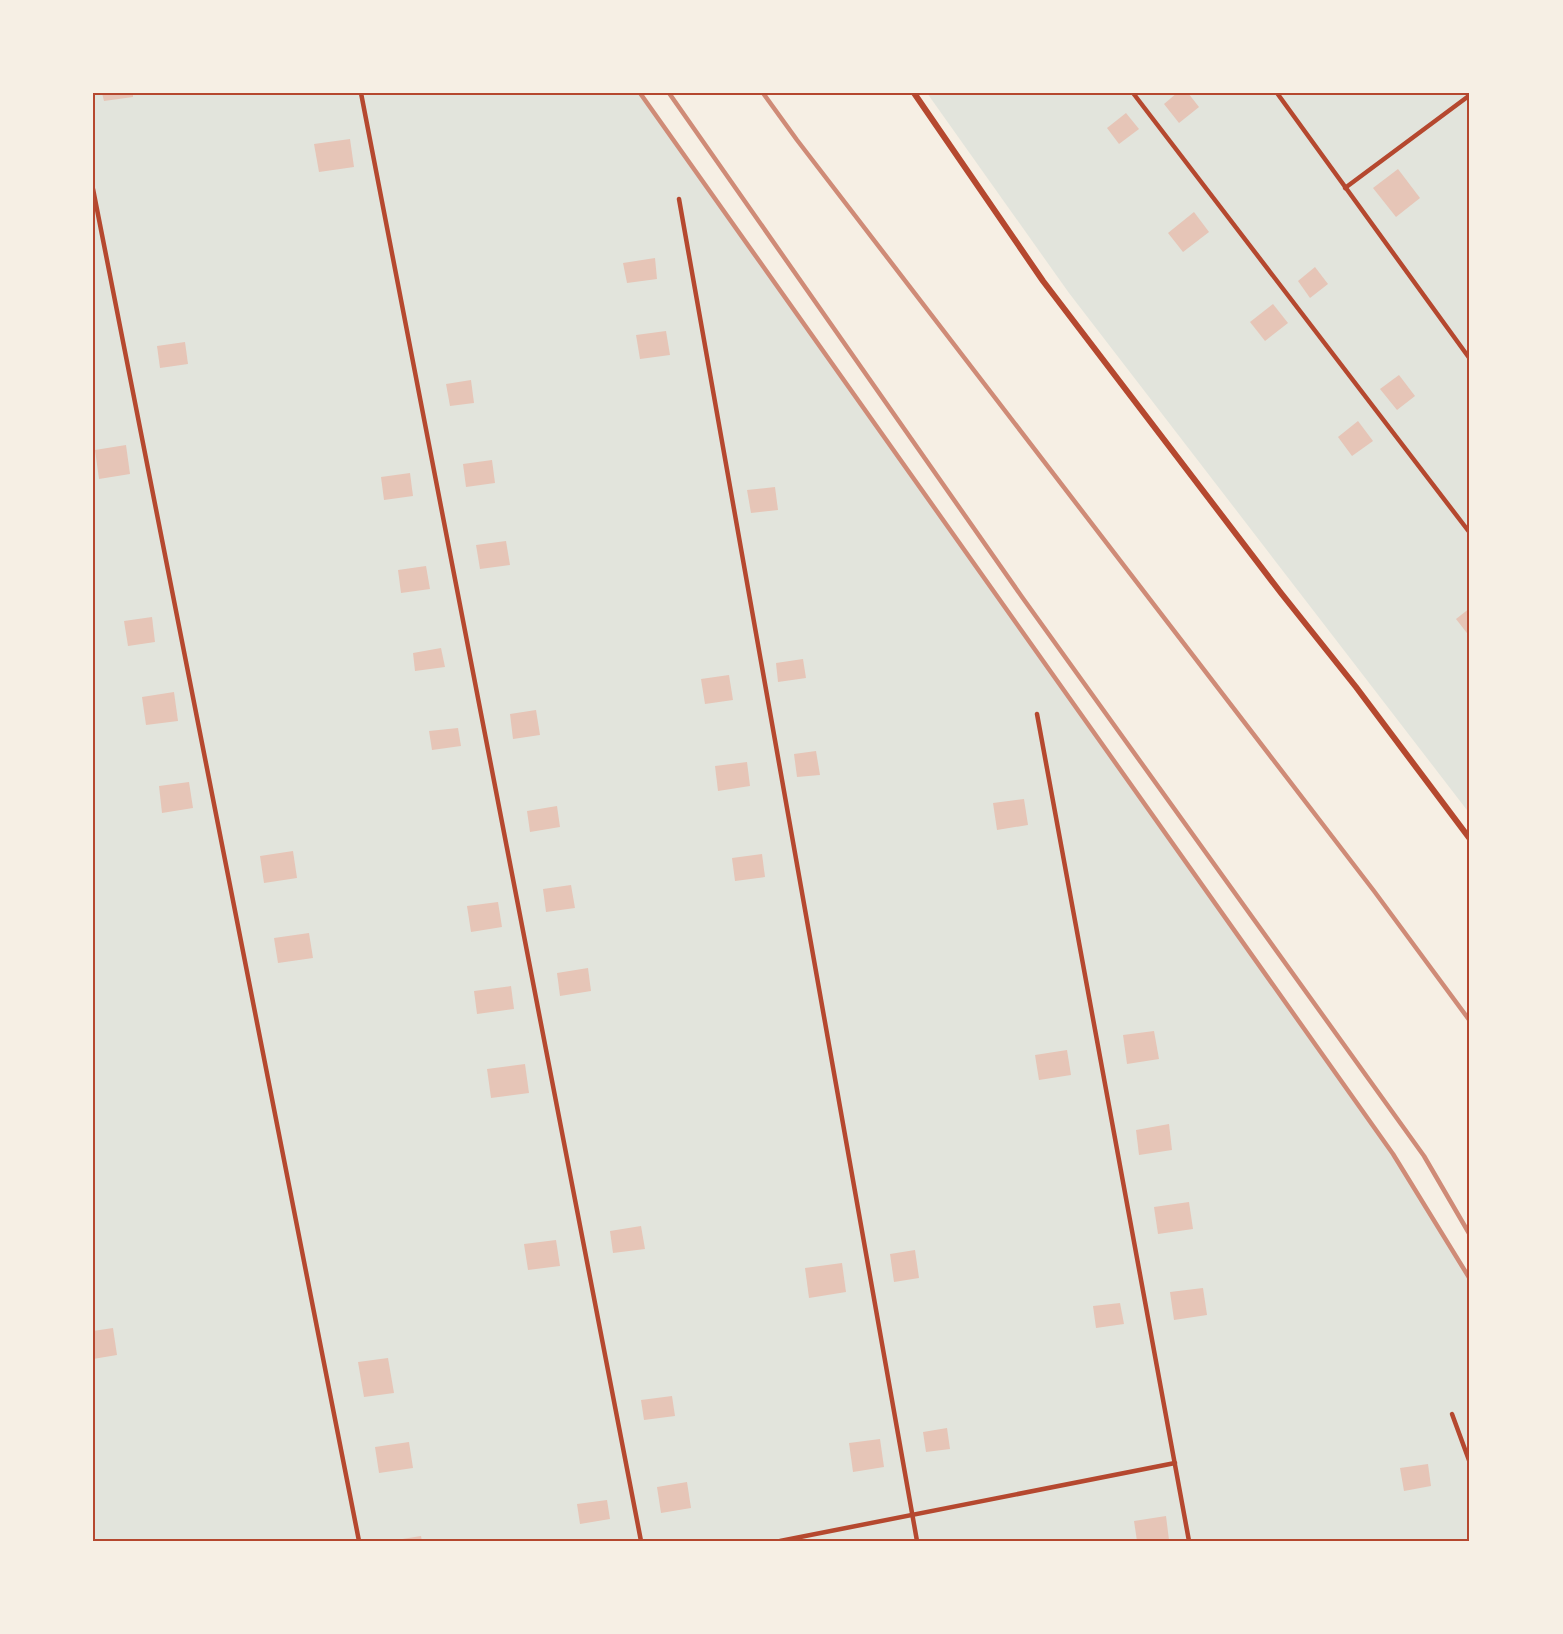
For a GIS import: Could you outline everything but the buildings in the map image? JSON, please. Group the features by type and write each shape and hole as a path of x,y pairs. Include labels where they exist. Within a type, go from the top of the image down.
{"street":[{"path":"914,93 1043,281 1469,836"}],"lane":[{"path":"361,93 641,1541"},
{"path":"1133,93 1470,533"},
{"path":"1277,93 1470,359"},
{"path":"1345,188 1470,95"},
{"path":"93,189 359,1541"},
{"path":"679,199 917,1541"},
{"path":"1037,714 1189,1541"},
{"path":"1452,1414 1470,1463"},
{"path":"780,1541 1175,1462"}],"shaded area":[{"path":"93,93 640,93 1393,1154 1465,1270 1470,1279 1470,1541 93,1541"},
{"path":"927,93 1470,93 1470,814 1069,293"}],"railway":[{"path":"640,93 1393,1154 1470,1279"},
{"path":"669,93 1022,597 1424,1156 1470,1235"},
{"path":"763,93 1374,891 1470,1021"}]}
